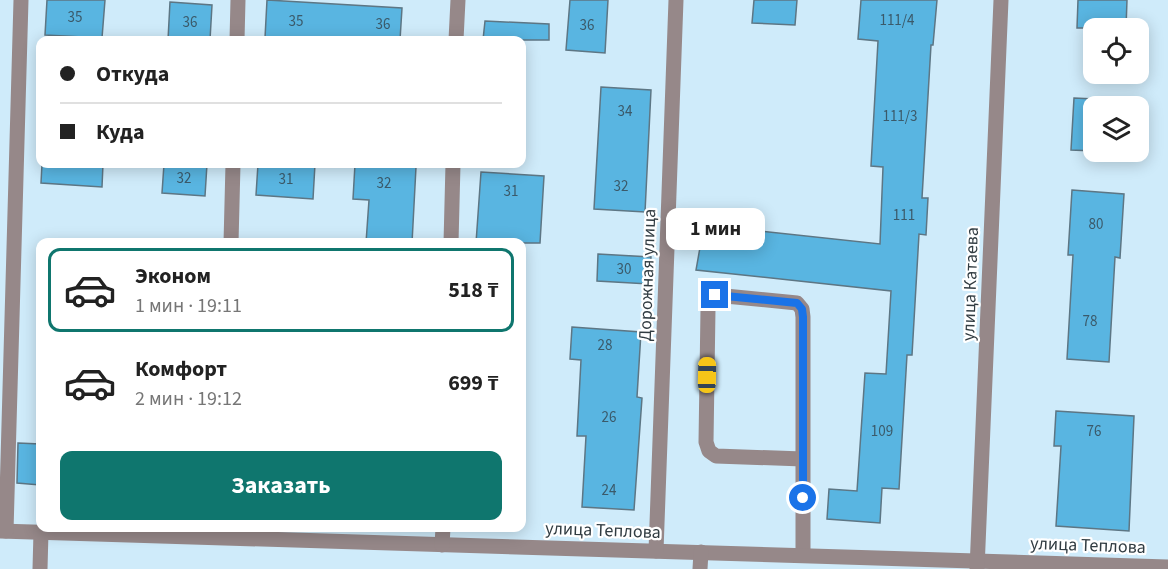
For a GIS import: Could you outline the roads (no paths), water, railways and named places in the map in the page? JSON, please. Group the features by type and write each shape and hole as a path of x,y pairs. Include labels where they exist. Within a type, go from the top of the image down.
{"street":[{"path":"3,531 21,0"},
{"path":"237,36 238,0"},
{"path":"456,36 458,0"},
{"name":"Дорожная улица","path":"656,551 676,0"},
{"name":"улица Катаева","path":"978,565 1001,0"},
{"path":"231,238 233,168"},
{"path":"451,238 453,168"},
{"path":"803,459 716,456 709,451 706,442 708,309 710,300 715,295 797,303 802,309 804,555"},
{"name":"улица Теплова","path":"3,531 36,532"},
{"path":"40,569 41,532"},
{"name":"улица Теплова","path":"41,532 222,533 442,544 804,555 978,565 1168,567"},
{"path":"442,544 443,532"},
{"path":"700,569 701,552"}]}
